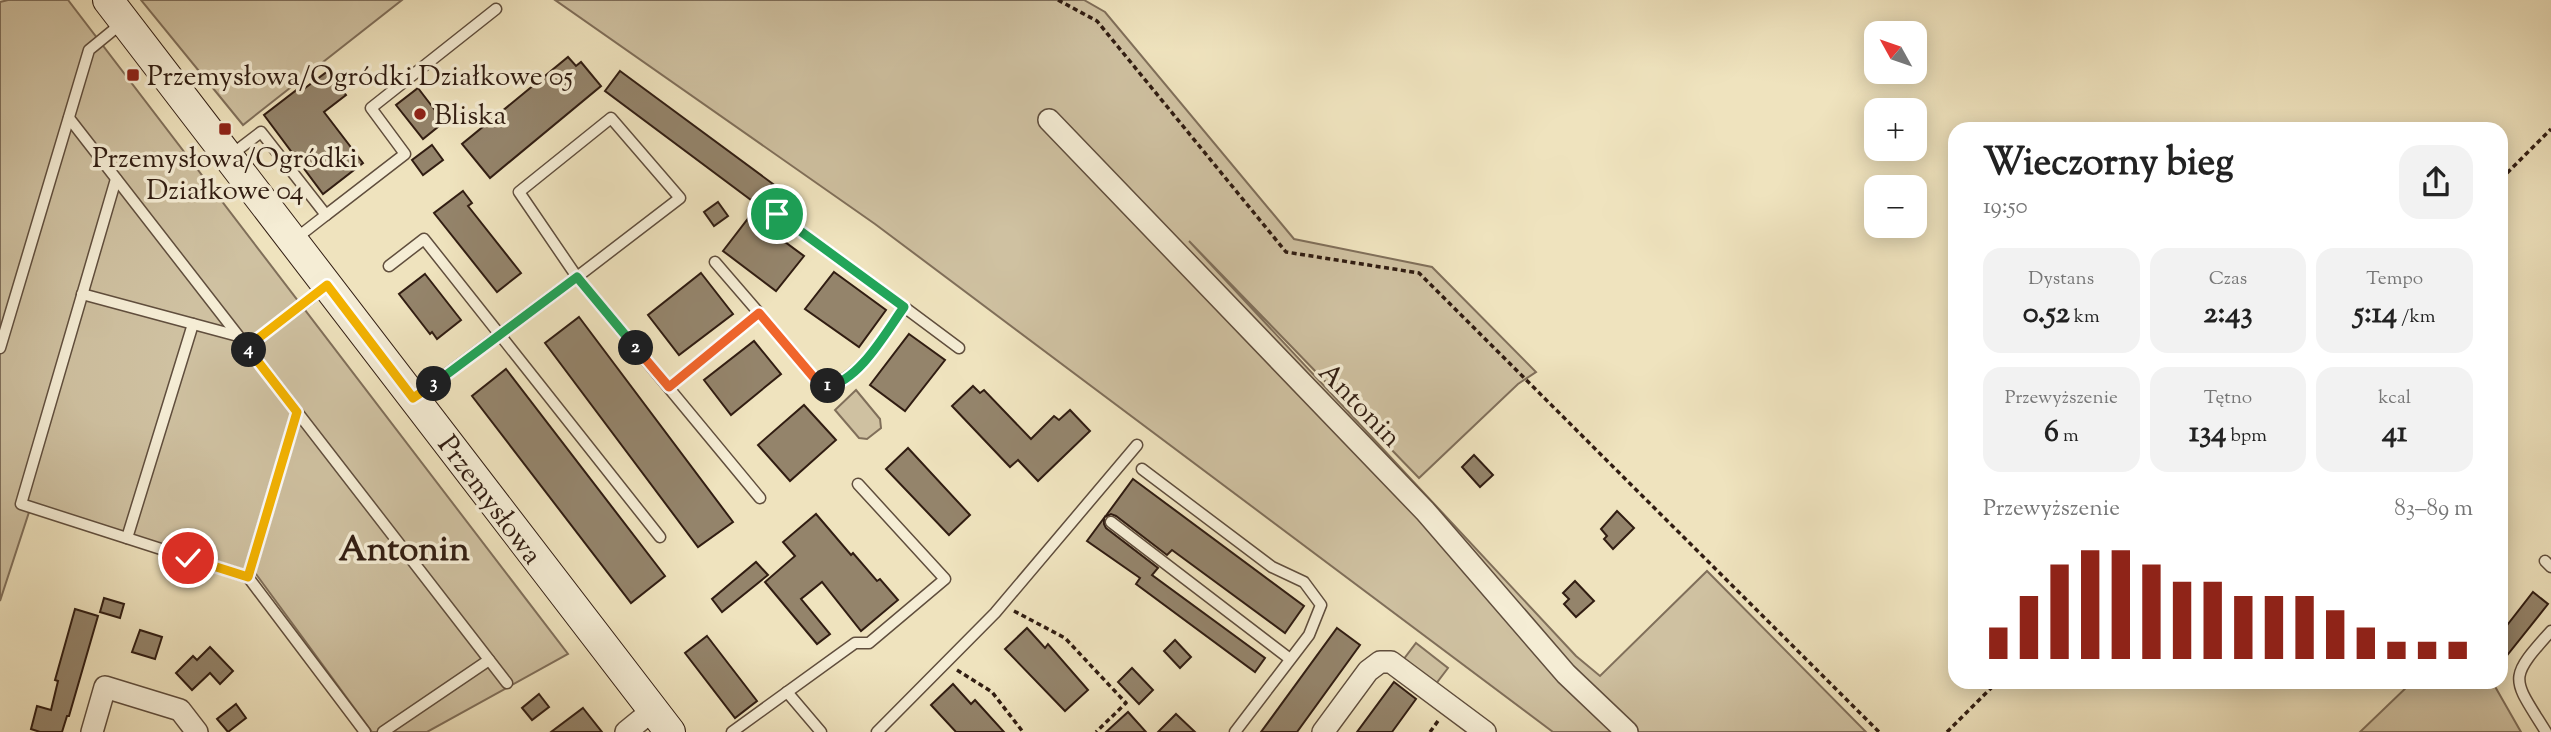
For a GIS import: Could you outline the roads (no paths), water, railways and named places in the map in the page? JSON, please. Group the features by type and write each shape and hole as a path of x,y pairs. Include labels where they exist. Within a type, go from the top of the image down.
{"main road":[{"name":"Przemysłowa","path":"116,10 661,721"}],"street":[{"name":"Antonin","path":"1049,120 1425,511 1566,674 1627,732"},
{"path":"1323,732 1368,671 1380,662 1391,662 1485,732"},
{"path":"92,732 105,687 180,710 197,732"},
{"path":"625,732 661,721"}],"lane":[{"path":"292,241 405,154 371,108 496,9"},
{"path":"0,348 89,50 116,10"},
{"path":"69,118 507,683"},
{"path":"413,398 577,277 680,198 611,118 519,192 577,277 760,498"},
{"path":"228,156 261,132 326,215"},
{"path":"116,179 21,504 248,577 365,732"},
{"path":"777,214 959,348"},
{"path":"389,266 424,239 660,537"},
{"path":"715,261 821,386 841,383 854,373 904,307"},
{"path":"247,347 327,285"},
{"path":"82,294 239,337"},
{"path":"669,387 759,313"},
{"path":"127,538 193,324"},
{"path":"248,577 297,412"},
{"path":"877,732 995,613 1138,444"},
{"path":"1142,469 1272,567 1304,582 1321,605 1309,635 1235,732"},
{"path":"732,732 855,643 869,643 945,579 858,484"},
{"path":"1111,522 1290,659"},
{"path":"2546,732 2521,692 2517,679 2524,661 2551,631"},
{"path":"383,732 489,660"},
{"path":"787,692 821,732"}],"place":[{"name":"Przemysłowa/Ogródki Działkowe 05","path":"133,75"},
{"name":"Bliska","path":"420,114"},
{"name":"Przemysłowa/Ogródki Działkowe 04","path":"225,129"}],"district":[{"name":"Antonin","path":"404,548"}]}
